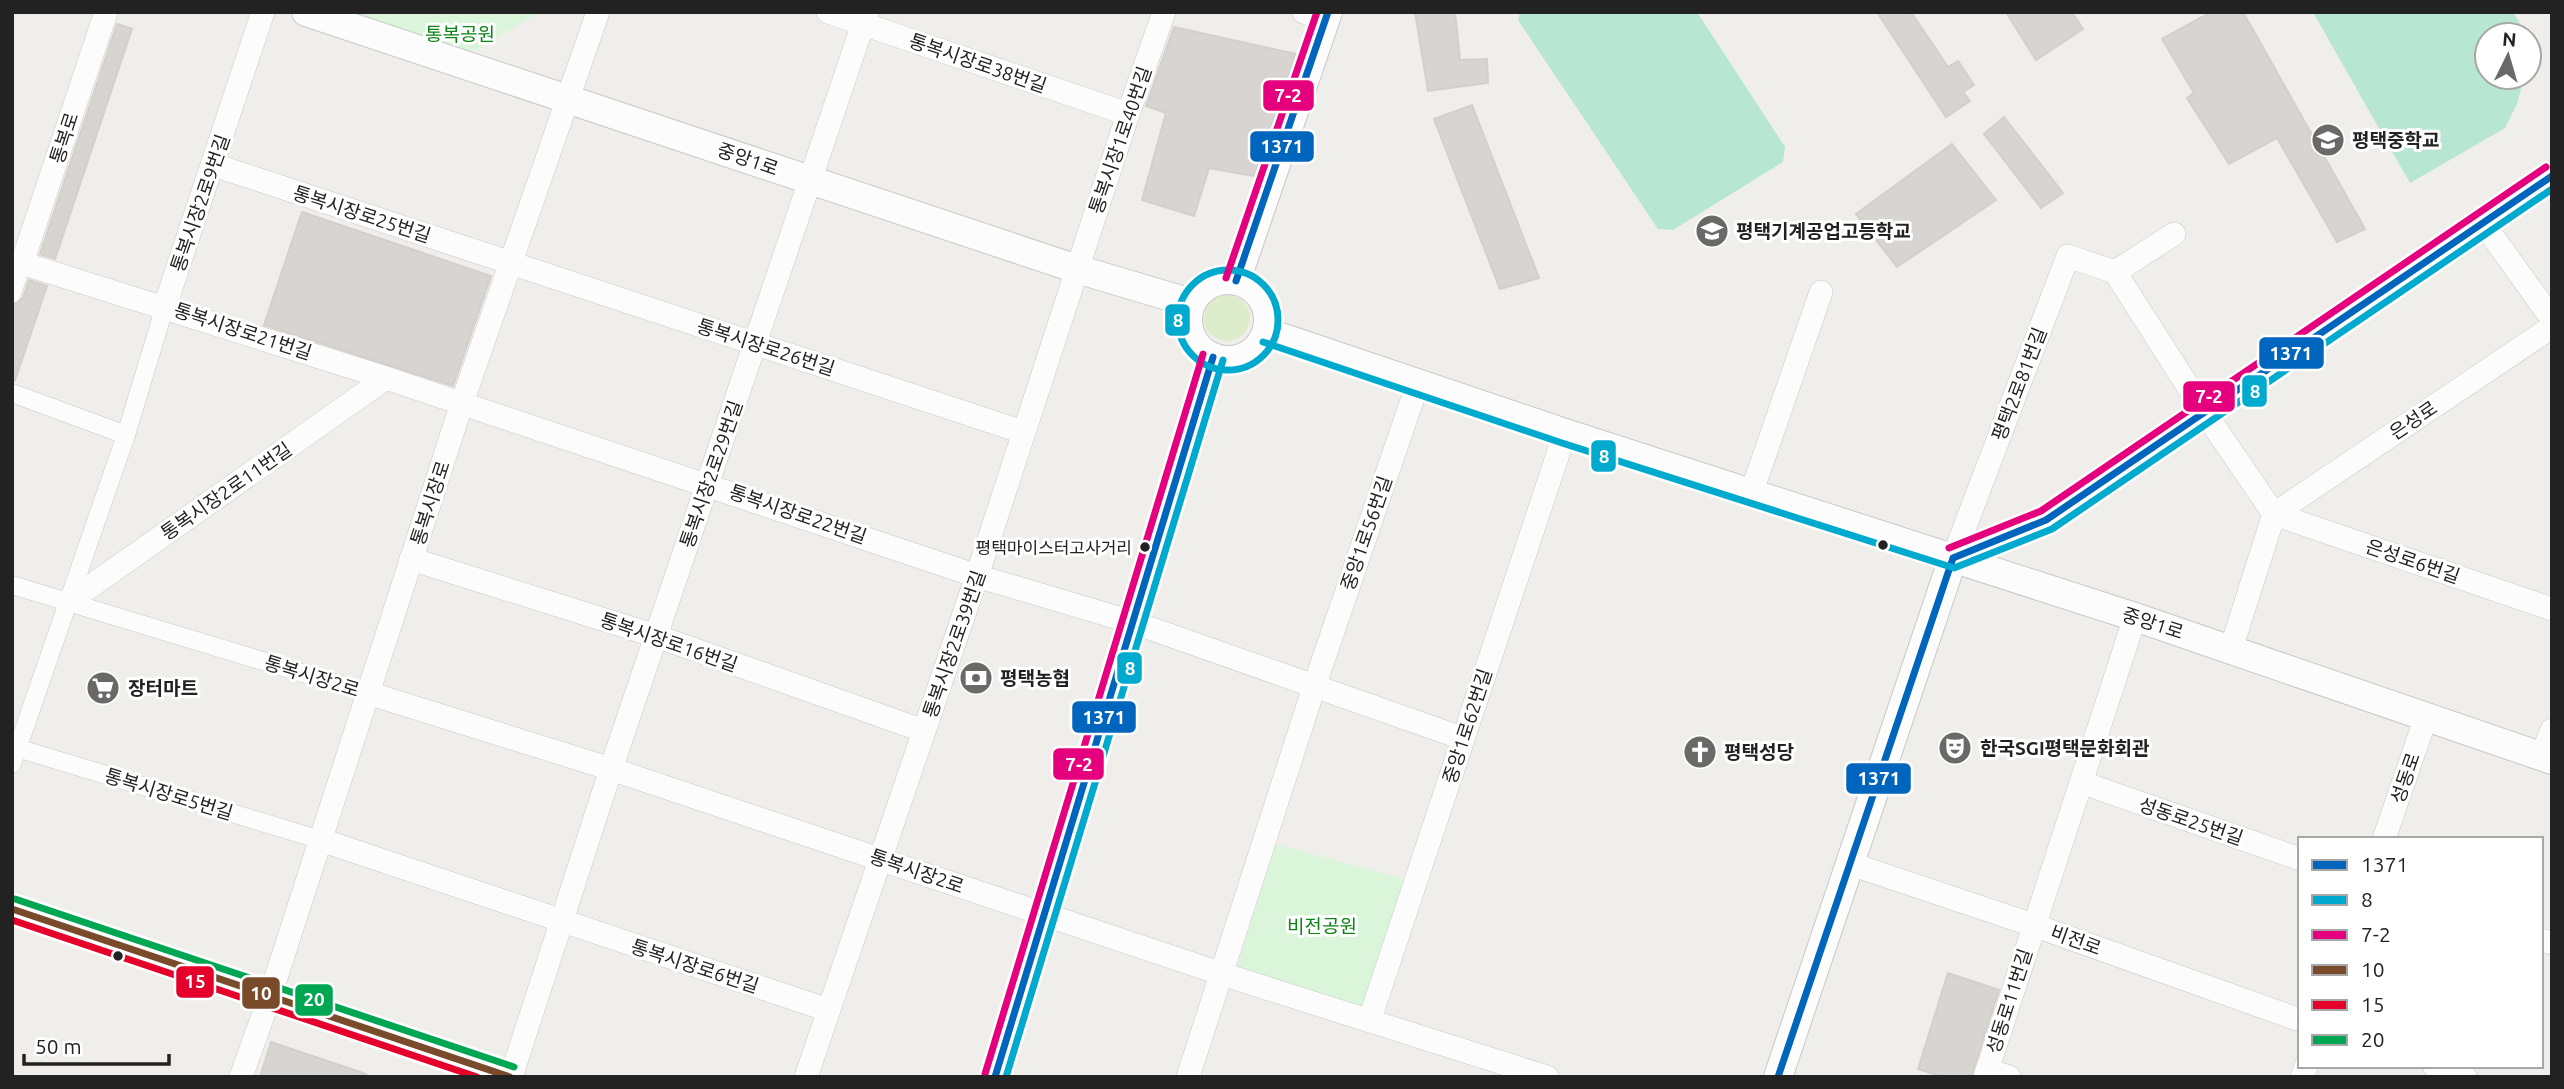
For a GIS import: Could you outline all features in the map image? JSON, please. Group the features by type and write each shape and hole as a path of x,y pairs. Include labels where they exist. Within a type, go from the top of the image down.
{"street":[{"name":"통복로","path":"12,294 17,262 106,12"},
{"name":"통복시장2로9번길","path":"67,604 126,435 165,306 263,12"},
{"name":"통복시장로","path":"240,1077 321,840 462,403 598,12"},
{"name":"통복시장로38번길","path":"828,12 865,18 1128,114"},
{"name":"통복시장1로40번길","path":"1077,269 1164,12"},
{"name":"중앙1로","path":"322,14 1077,269 1191,303"},
{"path":"1236,281 1319,15"},
{"name":"통복시장2로29번길","path":"611,769 757,344 865,18"},
{"name":"통복시장로25번길","path":"214,165 510,262"},
{"path":"1796,1077 1953,558 2046,520 2552,176"},
{"path":"2483,223 2552,318"},
{"path":"2174,234 2115,272 2205,413 2274,513 2231,649"},
{"name":"평택2로81번길","path":"1953,558 2068,256 2115,272"},
{"name":"통복시장로21번길","path":"17,262 165,306 462,403"},
{"name":"통복시장로26번길","path":"510,262 1023,432"},
{"name":"통복시장2로39번길","path":"881,858 1077,269"},
{"path":"1236,281 1247,285 1262,300 1268,322 1266,332 1261,342 1245,356 1224,360 1213,358 1196,345 1191,335 1188,314 1191,303 1197,294 1215,282 1236,281"},
{"path":"1751,494 1821,292"},
{"name":"은성로","path":"2274,513 2552,327"},
{"name":"중앙1로","path":"1266,332 1565,433 2135,617 2547,758"},
{"path":"995,1077 1135,623 1213,358"},
{"name":"통복시장2로11번길","path":"67,604 386,378"},
{"name":"중앙1로56번길","path":"1222,974 1315,684 1418,383"},
{"path":"12,393 126,435"},
{"name":"통복시장로22번길","path":"462,403 708,483 977,576 1135,623"},
{"name":"중앙1로62번길","path":"1370,1019 1565,433"},
{"name":"은성로6번길","path":"2274,513 2552,609"},
{"name":"통복시장로16번길","path":"411,559 656,636 924,731"},
{"name":"통복시장2로","path":"12,585 611,769 1222,974 1547,1077"},
{"name":"통복시장로5번길","path":"67,604 15,756 321,840"},
{"path":"2033,925 2083,783 2135,617"},
{"path":"1135,623 1462,737"},
{"name":"성동로","path":"2385,837 2426,717"},
{"path":"2547,758 2552,730"},
{"path":"12,924 511,1077 611,769"},
{"name":"성동로25번길","path":"2083,783 2298,858"},
{"name":"통복시장로6번길","path":"321,840 828,1010"},
{"path":"806,1077 881,858"},
{"path":"1778,1077 1858,866"},
{"name":"비전로","path":"1858,866 2298,1019"},
{"path":"12,909 466,1077"},
{"name":"성동로11번길","path":"1994,1074 2033,925"},
{"path":"1188,1077 1222,974"},
{"path":"2440,1068 2465,1077"}],"green space":[{"name":"통복공원","path":"356,12 540,12 464,57 342,20"},
{"path":"1520,12 1697,12 1785,147 1783,162 1673,230 1658,229 1518,20"},
{"path":"2313,12 2513,12 2518,21 2473,21 2473,91 2520,91 2505,128 2410,183"},
{"path":"1227,295 1243,302 1250,318 1243,334 1227,341 1211,334 1204,318 1211,302"},
{"name":"비전공원","path":"1275,844 1404,879 1367,1009 1237,968"}],"building":[{"path":"1415,12 1455,12 1460,60 1487,59 1488,83 1428,91"},
{"path":"1877,12 1911,12 1948,67 1958,61 1974,85 1963,92 1970,101 1946,117"},
{"path":"2006,12 2072,12 2083,29 2036,60"},
{"path":"2211,12 2243,12 2365,229 2337,242 2277,138 2229,164 2187,98 2194,93 2162,39"},
{"path":"117,24 132,29 55,259 40,254"},
{"path":"1174,27 1296,54 1254,176 1209,168 1194,216 1142,200 1166,113 1146,106"},
{"path":"1472,105 1539,278 1500,289 1434,119"},
{"path":"2004,117 2063,193 2041,208 1984,134"},
{"path":"1952,144 1996,200 1897,267 1856,214"},
{"path":"302,212 491,276 453,386 264,325"},
{"path":"29,280 47,286 15,380 12,380 12,305 23,298"},
{"path":"1948,973 1999,990 1971,1077 1943,1077 1918,1069"},
{"path":"271,1042 366,1074 366,1077 260,1077"}],"transit line":[{"name":"7-2","path":"1226,278 1317,12"},
{"name":"1371","path":"1236,281 1328,12"},
{"name":"7-2","path":"1949,548 2041,511 2546,167"},
{"name":"1371","path":"1778,1077 1953,558 2046,520 2552,176"},
{"name":"8","path":"1263,342 1562,443 1954,568 2052,529 2552,189"},
{"name":"8","path":"1228,270 1247,274 1264,284 1274,301 1278,320 1274,339 1264,356 1247,366 1228,370 1209,366 1192,356 1182,339 1178,320 1182,301 1192,284 1209,274 1228,270"},
{"name":"7-2","path":"985,1074 1203,354"},
{"name":"1371","path":"995,1077 1213,357"},
{"name":"8","path":"1006,1077 1223,360"},
{"name":"20","path":"15,899 514,1067"},
{"name":"10","path":"12,909 510,1077"},
{"name":"15","path":"12,920 477,1077"}],"place":[{"name":"평택중학교","path":"2328,140"},
{"name":"평택기계공업고등학교","path":"1712,231"},
{"name":"평택마이스터고사거리","path":"1145,547"},
{"name":"평택농협","path":"976,678"},
{"name":"장터마트","path":"103,688"},
{"name":"한국SGI평택문화회관","path":"1955,748"},
{"name":"평택성당","path":"1700,752"}]}
